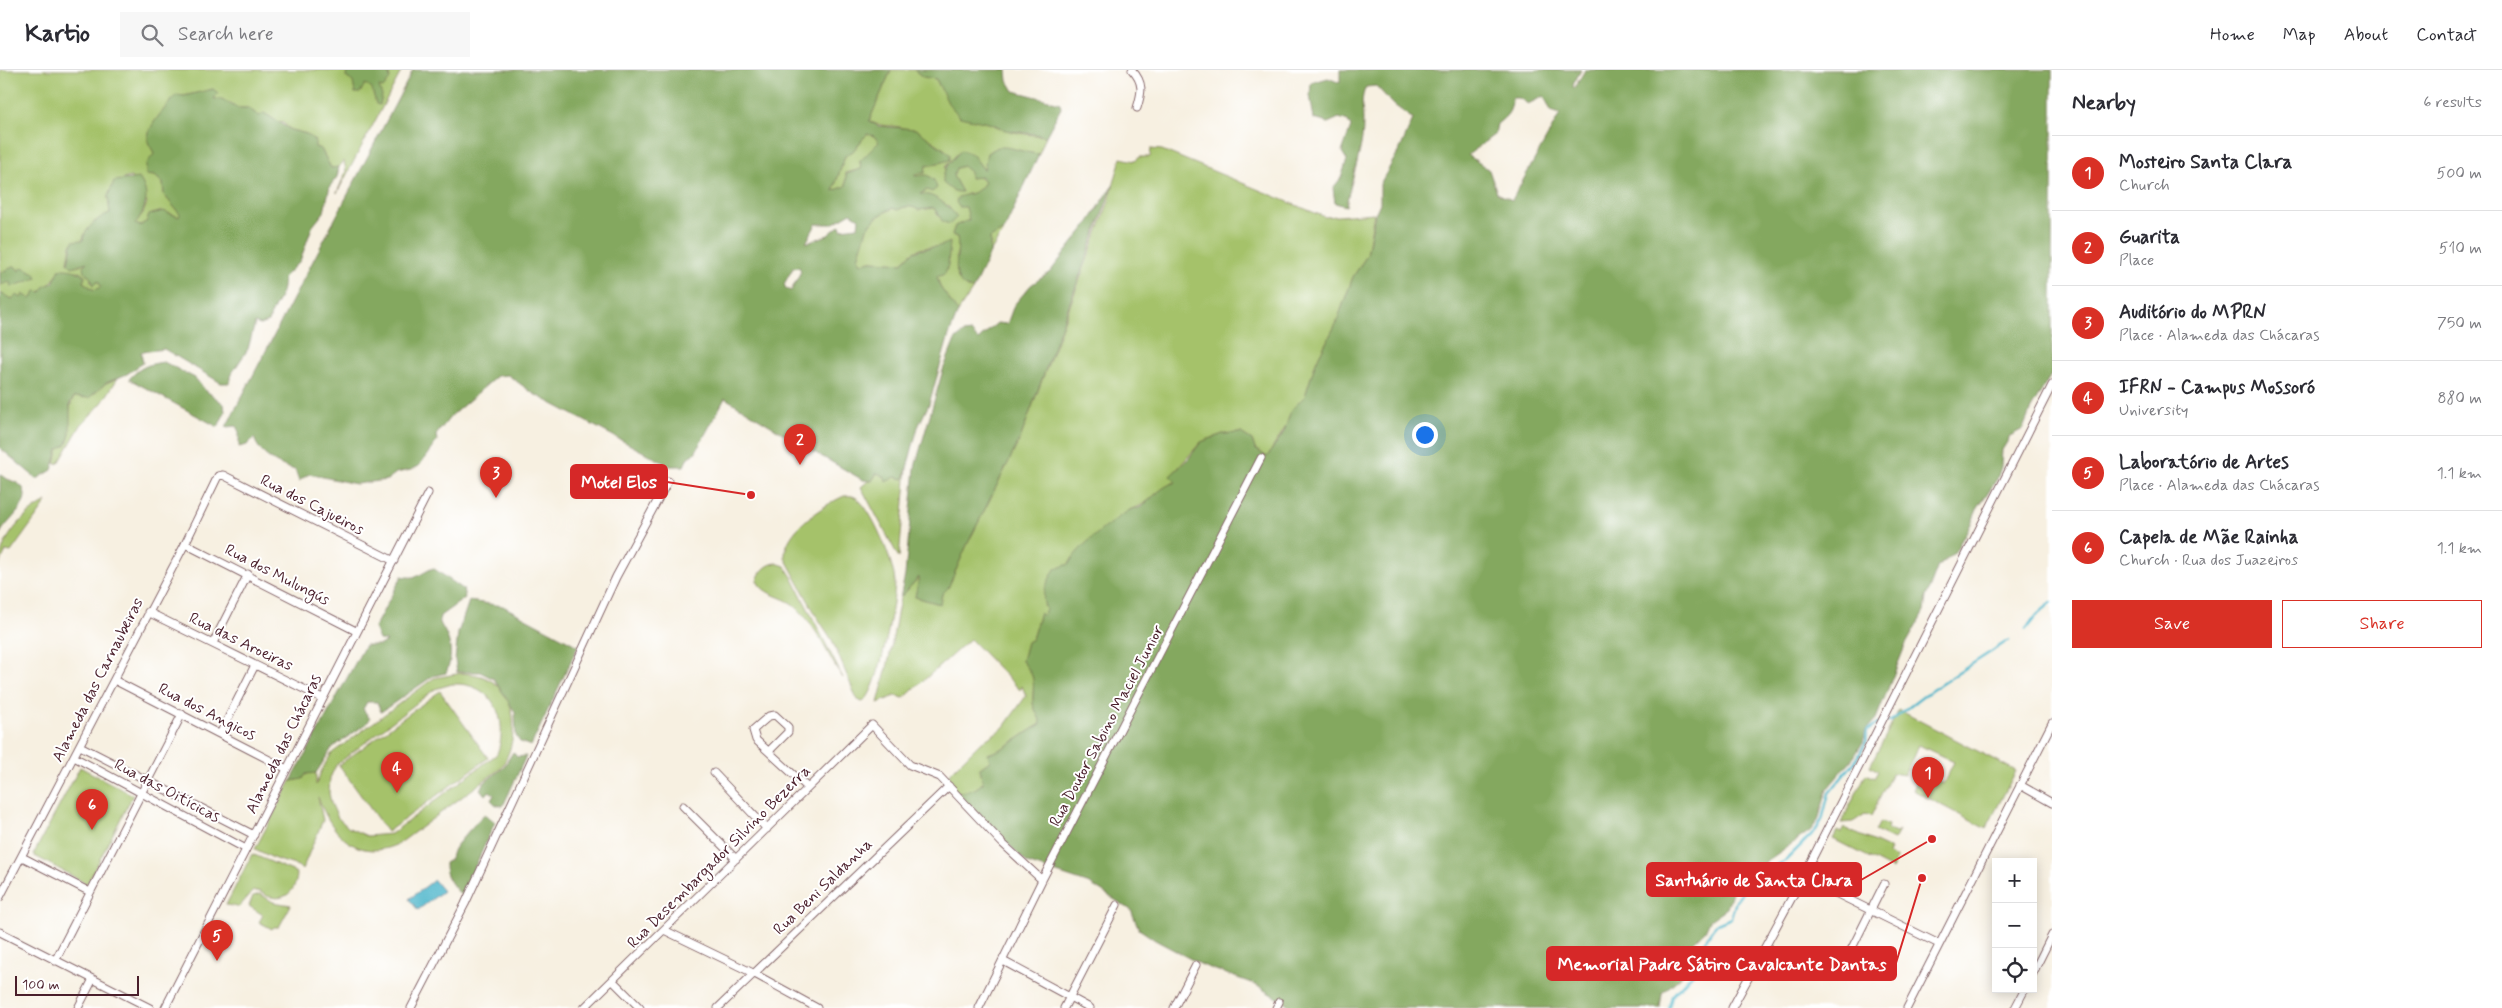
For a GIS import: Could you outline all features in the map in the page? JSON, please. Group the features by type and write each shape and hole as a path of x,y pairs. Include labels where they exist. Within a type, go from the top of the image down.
{"street":[{"path":"1132,70 1140,80 1142,88 1137,108"},
{"path":"1732,1008 1803,877 2052,385"},
{"name":"Rua Doutor Sabino Maciel Junior","path":"979,1008 1042,880 1261,458"},
{"name":"Rua dos Cajueiros","path":"218,476 223,474 394,561"},
{"name":"Alameda das Carnaubeiras","path":"0,897 185,544 218,476"},
{"path":"412,1008 465,904 616,577 668,481"},
{"name":"Alameda das Chácaras","path":"165,1008 428,493"},
{"name":"Rua dos Mulungús","path":"185,544 248,574 356,631"},
{"path":"213,644 248,574"},
{"name":"Rua das Aroeiras","path":"148,612 322,698"},
{"path":"220,734 255,665"},
{"name":"Rua dos Angicos","path":"114,680 288,769"},
{"path":"55,961 182,714"},
{"path":"769,752 788,732 788,727 775,715 770,716 753,730 756,740 769,752 808,788"},
{"path":"1907,1008 2052,723"},
{"name":"Rua Desembargador Silvino Bezerra","path":"584,1008 872,725 910,765 940,777 949,786"},
{"name":"Rua das Oitícicas","path":"80,746 254,835"},
{"name":"Rua das Oitícicas","path":"74,757 246,849"},
{"path":"714,773 767,829"},
{"path":"2020,785 2052,804"},
{"path":"949,786 1042,880"},
{"name":"Rua Beni Saldanha","path":"718,1008 949,786"},
{"path":"683,806 736,859"},
{"path":"22,857 90,892"},
{"path":"1803,877 1939,944"},
{"path":"1846,960 1884,884"},
{"path":"1064,1008 1117,905"},
{"path":"664,930 753,973 817,1008"},
{"path":"0,932 150,1008"},
{"path":"2037,965 2052,936"},
{"path":"1003,961 1090,1008"},
{"path":"1174,1008 1196,965"},
{"path":"78,1008 93,979"},
{"path":"613,980 640,1008"},
{"path":"2016,1008 2023,993"}],"green space":[{"path":"0,70 402,70 337,193 346,171 344,161 339,167 331,168 321,149 314,147 307,134 291,130 283,123 259,116 248,108 237,108 231,103 213,99 213,89 176,96 151,128 148,142 154,154 146,172 147,175 155,176 163,183 164,195 180,214 179,217 163,211 149,215 147,221 140,226 134,224 143,213 147,203 131,177 123,179 108,196 110,213 94,222 83,240 71,245 68,263 77,266 89,261 91,282 94,284 98,281 101,287 95,290 83,282 85,276 78,271 57,274 49,285 31,299 6,298 0,293"},
{"path":"347,70 388,70 390,79 383,88 379,87 382,96 380,105 376,104 372,89 365,84 360,93 355,93 353,82 346,77"},
{"path":"413,70 891,70 869,121 878,126 916,129 950,154 950,160 926,166 925,173 915,174 915,176 927,175 934,180 937,188 932,192 927,190 920,194 931,196 941,201 957,217 950,224 943,222 934,208 918,210 908,207 898,210 892,208 877,217 867,228 858,258 861,263 871,261 903,263 918,250 950,242 948,265 945,274 937,277 940,287 958,312 949,335 929,404 918,427 904,479 895,477 886,482 885,477 877,473 872,481 863,480 807,448 805,451 793,443 794,440 725,398 695,453 688,457 684,466 670,466 534,394 508,375 497,376 451,416 436,435 437,441 419,466 396,473 387,480 356,484 309,474 299,481 295,470 270,459 261,450 254,438 247,445 239,447 239,432 236,426 226,427","holes":["867,134 874,136 879,142 860,161 861,169 846,174 846,186 833,191 845,156 853,151","851,213 859,218 858,227 841,229 840,225 828,235 806,243 816,224 832,224","799,267 801,271 791,291 786,289 784,284 793,268"]},
{"path":"891,70 914,70 923,77 936,79 947,95 956,102 977,117 998,127 1020,133 1046,136 1039,154 1007,148 994,150 987,153 984,170 972,154 961,150 945,167 962,192 953,176 956,168 963,166 985,182 977,191 966,194 969,220 955,226 952,235 957,237 959,245 956,257 967,288 973,289 958,312 940,287 937,277 940,248 929,247 918,250 906,258 903,263 871,261 861,263 858,258 867,228 877,217 893,208 898,210 911,207 919,210 934,208 939,217 950,207 932,197 918,194 927,190 934,180 927,176 915,176 915,173 919,174 925,166 939,164 950,154 933,141 913,132 900,127 881,125 869,121"},
{"path":"914,70 1007,70 1008,81 1014,91 1060,103 1061,108 1046,136 1005,130 993,124 960,117 948,103 936,79 923,77"},
{"path":"1340,70 1581,70 1573,85 1574,89 1585,70 2052,70 2052,373 2031,409 2023,429 2008,437 2002,450 2001,467 1997,479 1978,507 1972,522 1954,553 1938,566 1926,597 1924,612 1905,646 1876,719 1866,730 1863,742 1854,757 1827,789 1818,821 1810,831 1767,861 1755,878 1732,892 1727,908 1710,920 1705,931 1693,943 1690,962 1684,974 1662,993 1660,1008 1294,1008 1254,984 1202,965 1155,940 1139,929 1131,910 1090,884 1027,863 957,793 975,789 983,783 980,768 990,761 988,754 1009,745 1041,724 1033,704 1032,676 1022,661 1027,642 1032,639 1040,613 1043,616 1046,609 1043,599 1044,593 1055,569 1069,564 1087,542 1114,520 1131,509 1141,507 1161,489 1176,482 1170,476 1189,458 1201,442 1223,434 1241,433 1252,440 1255,449 1267,457 1284,432 1291,410 1305,396 1316,362 1336,324 1353,277 1367,255 1375,214 1380,203 1380,184 1401,147 1413,119 1394,105 1376,86 1366,87 1362,99 1363,132 1346,206 1335,203 1333,188 1341,178 1347,160 1342,152 1351,127 1348,121 1339,118 1328,123 1314,119 1310,95 1311,83 1328,78 1340,83","holes":["1544,96 1551,111 1560,114 1512,200 1497,193 1489,170 1468,155 1495,134 1497,124 1510,110 1512,98 1519,98 1528,104"]},
{"path":"213,89 218,93 214,99 222,99 237,108 248,108 259,116 264,113 291,130 307,134 315,141 315,147 321,149 331,168 339,167 337,177 330,186 324,212 312,227 300,261 283,278 283,290 269,322 260,325 255,323 248,349 230,376 230,383 221,383 164,349 141,352 143,363 127,374 106,383 89,398 74,397 70,403 70,434 67,444 58,450 52,470 37,479 0,448 0,293 12,299 17,295 21,298 23,294 31,299 36,291 41,292 45,286 53,283 60,269 73,270 82,274 85,276 83,282 94,290 101,287 98,281 94,285 90,277 84,272 83,266 87,262 72,267 68,263 73,241 83,240 86,232 93,224 110,213 108,196 114,181 139,178 143,184 146,202 135,224 140,226 147,221 149,215 163,211 179,217 180,214 164,195 163,183 155,176 146,175 146,164 154,154 148,142 149,134 154,122 176,95 184,96"},
{"path":"867,133 874,136 879,142 860,161 861,169 846,173 846,186 833,191 845,156 853,151"},
{"path":"998,147 1039,154 1004,230 990,238 990,253 973,289 960,282 957,275 958,244 957,237 952,235 955,226 969,220 966,207 959,207 956,202 958,197 977,191 985,182 982,177 970,178 970,172 963,166 956,168 953,176 962,192 954,191 947,187 943,183 943,177 948,165 961,150 972,154 984,170 987,153"},
{"path":"1151,149 1162,150 1325,217 1374,213 1367,255 1353,277 1336,324 1316,362 1305,396 1267,457 1255,449 1252,440 1241,433 1223,434 1201,442 1171,476 1176,482 1164,488 1143,504 1131,509 1069,564 1044,606 1046,609 1043,617 1040,613 1032,639 1027,642 1022,661 1032,676 1033,704 1041,724 1009,745 988,754 990,761 980,768 983,783 975,789 958,793 945,778 979,744 1003,728 1026,696 1022,686 1020,690 970,639 904,698 895,696 878,703 889,659 900,598 920,576 915,597 940,604 942,594 948,588 967,545 1020,439 1109,201 1121,158 1135,161 1140,157 1150,157"},
{"path":"1113,185 1020,439 967,545 948,588 942,594 940,604 915,597 919,577 900,598 905,575 915,467 943,370 955,340 963,333 971,332 978,340 997,323 1007,324 1014,305 1031,285 1050,272 1089,222"},
{"path":"1004,230 990,253 990,237"},
{"path":"15,266 19,271 22,267 35,273 37,278 11,287 10,282 0,285 0,273"},
{"path":"164,362 195,378 205,390 224,404 225,412 218,427 129,379 145,367"},
{"path":"118,378 102,403 81,425 59,463 55,464 58,450 66,444 69,438 69,414 74,397 94,394 106,383"},
{"path":"907,469 899,558 861,487 868,481 872,481 877,473 904,479"},
{"path":"0,474 21,485 25,494 21,507 0,535"},
{"path":"844,496 855,497 868,511 881,536 891,562 895,582 889,626 880,665 875,682 869,695 863,702 859,701 856,697 832,640 817,617 785,558 790,538 797,529 815,513"},
{"path":"47,502 11,552 6,551 0,563 4,545 9,536 23,519"},
{"path":"776,563 785,566 792,577 843,678 803,614 795,606 764,590 757,581 764,569"},
{"path":"433,568 463,589 465,598 440,616 440,623 448,639 450,649 446,673 433,676 381,712 377,702 367,702 363,709 370,719 366,724 332,748 316,773 306,774 303,779 291,781 365,645 380,645 387,641 379,640 374,628 402,576 415,577"},
{"path":"469,601 503,606 578,646 531,746 520,742 516,736 515,712 494,679 480,672 457,672 455,660 458,633"},
{"path":"462,673 481,676 494,682 503,692 513,716 513,730 507,756 501,768 400,843 385,849 371,850 348,842 330,823 318,797 323,820 302,870 298,866 275,859 255,849 291,781 298,780 311,772 316,773 316,785 322,769 332,753 434,678","holes":["452,684 466,685 478,689 488,696 495,705 501,728 497,754 391,834 367,836 349,828 338,818 331,803 329,793 330,778 336,765 435,689"]},
{"path":"440,691 488,758 387,832 339,765"},
{"path":"1899,710 2016,771 1986,829 1913,790 1917,781 1922,783 1926,775 1943,784 1954,762 1919,745 1904,775 1892,773 1871,816 1865,814 1853,822 1841,823 1866,774 1874,778 1878,771 1870,766"},
{"path":"513,752 517,757 526,756 503,806 496,805 491,800 494,795 490,791 485,795 480,789 486,781 503,768"},
{"path":"80,767 133,795 87,884 33,855"},
{"path":"485,814 495,822 462,896 452,885 445,868 445,863 450,860 453,850 459,842"},
{"path":"1880,822 1888,825 1887,829 1896,833 1899,831 1894,840 1875,831"},
{"path":"1844,828 1890,849 1888,854 1897,858 1892,869 1833,839 1837,831 1841,833"},
{"path":"252,854 295,872 297,875 293,889 290,893 277,898 266,896 259,891 253,891 239,907 226,905"},
{"path":"260,894 273,902 291,905 279,927 272,929 259,922 263,915 249,906 253,896"}],"water":[{"path":"434,880 443,891 418,910 409,899"}],"waterway":[{"path":"2026,629 2037,615 2052,602"},
{"path":"1885,722 1891,721 1929,692 2009,640"},
{"path":"1669,1008 1672,996 1696,970 1703,944 1717,924 1731,918 1736,901 1742,893 1762,882 1771,868 1785,861 1816,830 1822,820 1829,793 1857,759 1866,742 1867,731 1878,723"}],"place":[{"name":"Guarita","path":"800,465"},
{"name":"Motel Elos","path":"751,495"},
{"name":"Auditório do MPRN","path":"496,498"},
{"name":"IFRN - Campus Mossoró","path":"397,793"},
{"name":"Mosteiro Santa Clara","path":"1928,798"},
{"name":"Capela de Mãe Rainha","path":"92,830"},
{"name":"Santuário de Santa Clara","path":"1932,839"},
{"name":"Memorial Padre Sátiro Cavalcante Dantas","path":"1922,878"},
{"name":"Laboratório de Artes","path":"217,961"}]}
